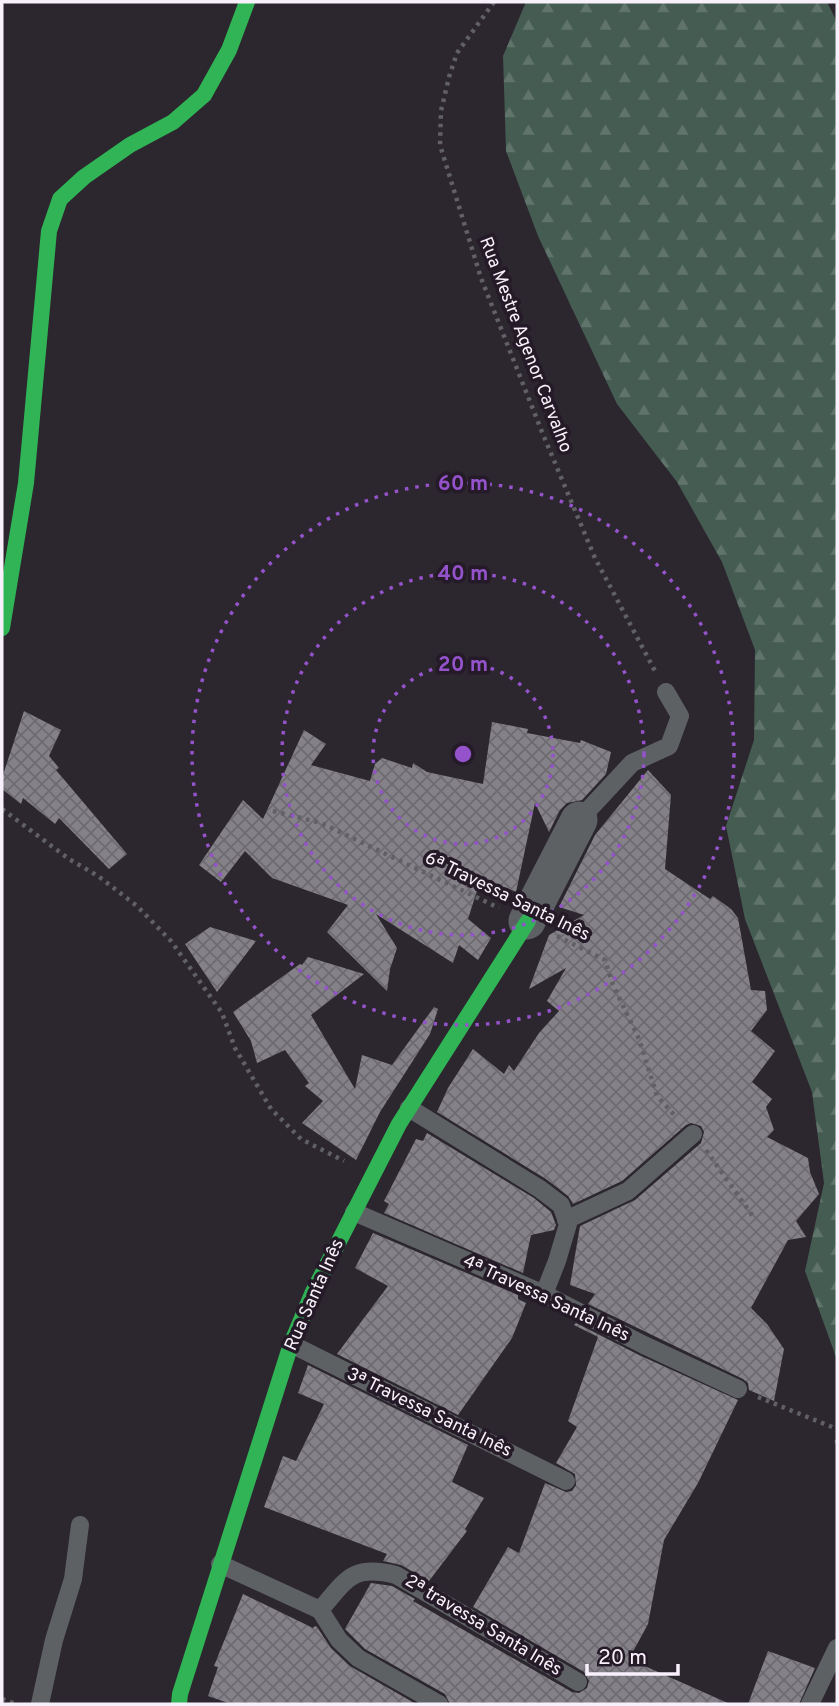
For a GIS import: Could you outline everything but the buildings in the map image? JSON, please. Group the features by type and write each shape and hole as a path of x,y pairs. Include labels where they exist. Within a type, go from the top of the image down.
{"street":[{"path":"2,628 26,483 49,231 60,200 84,177 130,145 173,122 204,95 229,50 247,2"},
{"name":"Rua Santa Inês","path":"179,1704 220,1564 291,1344 312,1294 409,1108 527,921 579,820"}],"lane":[{"path":"579,820 632,763 669,746 680,716 666,692"},
{"path":"409,1108 540,1189 561,1205 568,1224 544,1294"},
{"path":"566,1220 628,1191 693,1135"},
{"name":"4ª Travessa Santa Inês","path":"354,1212 544,1294 738,1389"},
{"name":"3ª Travessa Santa Inês","path":"291,1344 566,1481"},
{"path":"40,1704 54,1640 73,1579 80,1525"},
{"path":"220,1564 320,1610 340,1640 358,1658 439,1704"},
{"name":"2ª travessa Santa Inês","path":"320,1610 345,1582 362,1571 376,1570 396,1575 578,1682"},
{"path":"810,1704 837,1648"}],"path":[{"name":"Rua Mestre Agenor Carvalho","path":"494,2 457,53 441,111 440,145 481,278 542,432 595,558 666,692"},
{"path":"2,809 137,906 171,941 222,1013 236,1048 271,1109 301,1139 371,1178"},
{"name":"6ª Travessa Santa Inês","path":"273,811 321,823 605,960 613,985 639,1039 657,1096 693,1135 754,1218"},
{"path":"738,1389 837,1429"},
{"path":"2,1699 17,1704"}],"green space":[{"path":"526,2 827,2 837,22 836,1357 805,1271 824,1183 812,1092 745,919 726,826 754,740 755,650 722,562 677,482 617,404 538,236 506,151 503,56"}],"traffic: fast":[{"path":"2,628 26,483 49,231 60,199 84,177 130,145 173,122 204,95 229,50 247,2"},
{"path":"179,1704 291,1344 312,1294 399,1124 528,921"}]}
